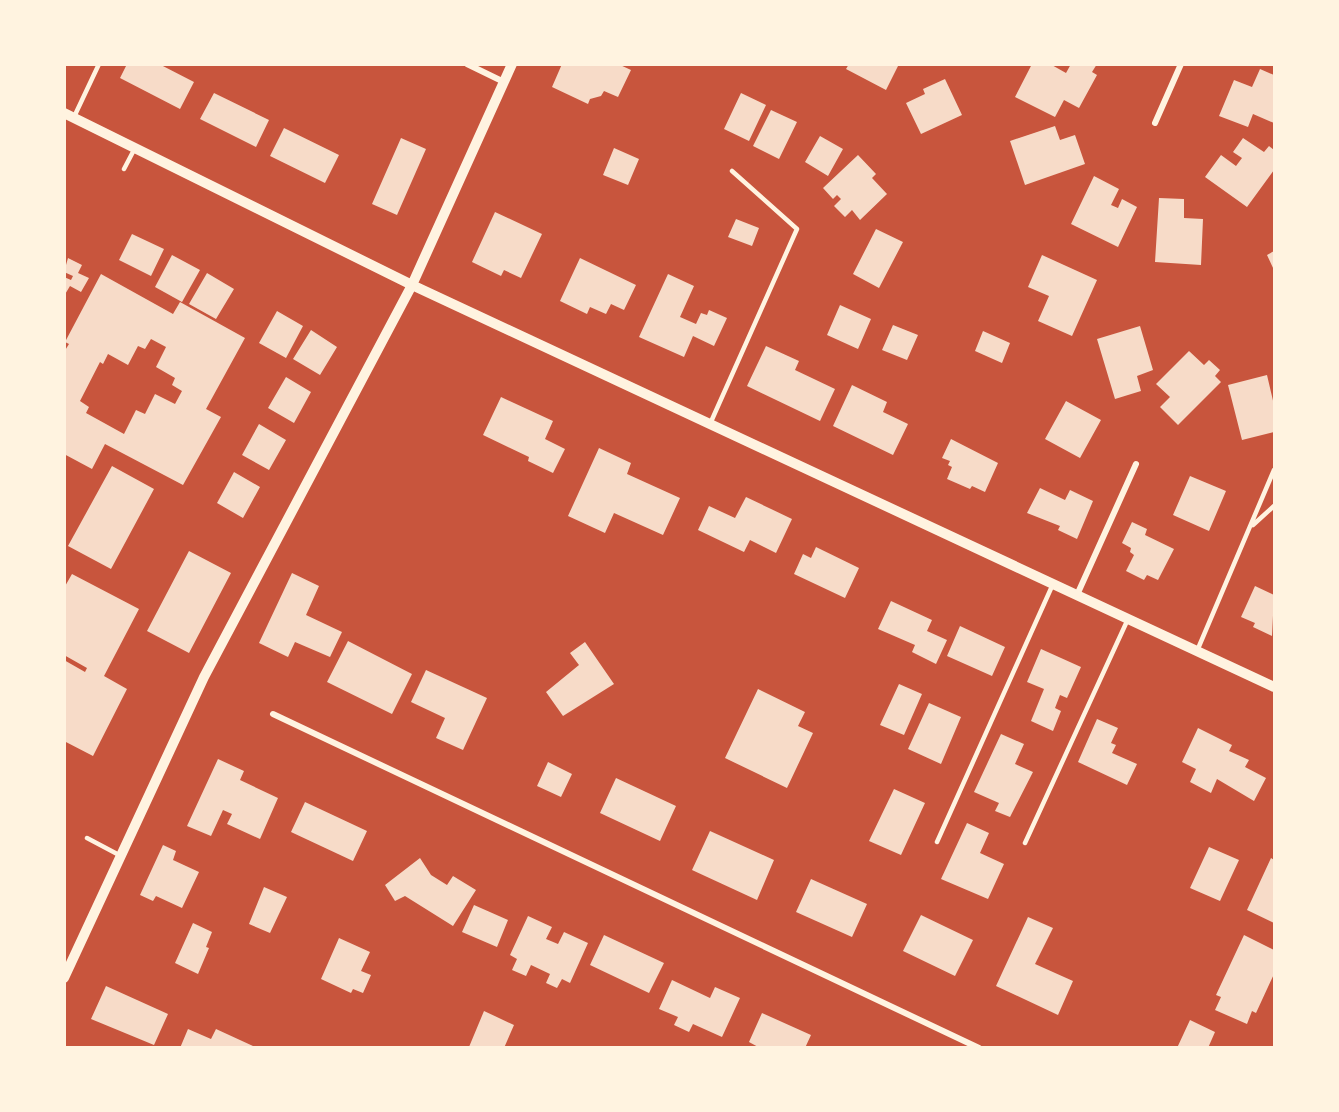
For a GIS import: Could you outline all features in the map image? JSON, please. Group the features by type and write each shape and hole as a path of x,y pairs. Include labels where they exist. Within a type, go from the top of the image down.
{"street":[{"path":"467,64 504,82"},
{"path":"64,978 204,677 412,285 512,64"},
{"path":"1155,123 1180,64"},
{"path":"69,115 412,285 1275,687"},
{"path":"1077,595 1136,464"},
{"path":"273,714 979,1047"}],"lane":[{"path":"69,115 99,64"},
{"path":"124,169 135,148"},
{"path":"710,424 797,229 732,171"},
{"path":"1197,651 1275,470"},
{"path":"1251,527 1275,506"},
{"path":"937,842 1053,584"},
{"path":"1025,843 1128,619"},
{"path":"87,838 121,856"}],"building":[{"path":"127,64 159,64 194,82 180,109 120,78"},
{"path":"562,64 618,64 631,70 618,97 604,91 601,96 590,99 588,104 552,87"},
{"path":"849,64 899,64 886,90 846,69"},
{"path":"1032,64 1050,64 1066,73 1071,64 1097,64 1092,72 1097,75 1079,108 1064,100 1055,117 1015,97"},
{"path":"1260,69 1274,75 1274,123 1253,114 1248,127 1219,116 1234,80 1252,87"},
{"path":"945,79 962,115 921,134 906,103 925,94 923,89"},
{"path":"214,93 269,120 256,147 200,119"},
{"path":"741,93 766,105 749,141 724,129"},
{"path":"771,110 797,122 779,159 753,146"},
{"path":"1055,126 1060,140 1075,135 1085,164 1025,185 1010,141"},
{"path":"284,128 339,155 325,183 270,156"},
{"path":"820,136 843,149 828,176 805,162"},
{"path":"401,138 426,149 397,215 372,204"},
{"path":"1243,138 1264,152 1269,146 1274,150 1274,170 1247,207 1205,177 1221,155 1236,166 1242,158 1233,152"},
{"path":"614,148 639,159 628,185 603,175"},
{"path":"858,155 876,174 872,178 887,194 860,220 852,210 845,217 834,206 841,199 837,195 833,199 823,188"},
{"path":"1094,176 1119,189 1111,205 1118,208 1122,199 1137,207 1118,247 1071,224"},
{"path":"1159,198 1184,199 1184,218 1203,219 1201,265 1155,262"},
{"path":"495,212 542,234 521,278 504,270 501,276 472,262"},
{"path":"736,219 759,228 752,246 728,237"},
{"path":"876,229 903,242 879,288 853,274"},
{"path":"132,234 164,249 151,276 119,260"},
{"path":"1274,251 1274,270 1267,255"},
{"path":"172,255 200,270 182,302 155,287"},
{"path":"1042,255 1097,280 1072,336 1038,321 1049,296 1028,287"},
{"path":"68,258 82,265 78,273 89,278 81,292 70,286 64,296 64,277 71,280 73,276 64,272"},
{"path":"580,258 636,285 624,310 611,304 606,314 590,307 587,314 560,301"},
{"path":"207,273 234,289 216,319 189,304"},
{"path":"101,274 173,314 180,302 245,338 206,409 221,417 183,485 105,444 92,469 64,454 64,352 69,344 65,342","holes":["151,339 166,347 156,367 175,378 172,385 182,391 175,404 155,394 145,414 136,410 124,434 86,413 89,407 80,401 100,362 103,364 108,354 128,365 138,346 145,349"]},
{"path":"668,274 694,286 680,317 696,324 701,313 707,315 709,310 727,318 714,346 693,336 684,357 639,337"},
{"path":"840,305 871,319 858,349 827,335"},
{"path":"277,311 303,326 286,358 259,343"},
{"path":"893,325 918,335 907,360 882,350"},
{"path":"1140,326 1153,370 1137,376 1141,391 1115,399 1097,339"},
{"path":"311,330 337,347 320,375 293,359"},
{"path":"983,331 1010,343 1002,363 975,351"},
{"path":"766,346 799,361 795,370 835,389 820,421 747,386"},
{"path":"1189,351 1204,365 1209,360 1220,370 1215,376 1221,382 1178,425 1160,407 1170,397 1156,384"},
{"path":"1267,375 1274,405 1274,432 1242,440 1228,385"},
{"path":"286,377 311,392 294,423 268,408"},
{"path":"852,385 887,402 883,412 908,424 893,455 833,426"},
{"path":"501,397 553,421 545,439 565,449 553,473 528,461 529,457 483,435"},
{"path":"1066,401 1101,420 1080,458 1045,439"},
{"path":"259,424 286,440 269,470 242,455"},
{"path":"951,439 998,463 985,492 972,486 970,489 947,479 952,467 948,465 950,461 942,458"},
{"path":"599,448 631,463 627,474 680,498 663,535 614,513 605,533 568,516"},
{"path":"112,466 154,489 111,569 68,546"},
{"path":"234,472 260,487 243,518 217,503"},
{"path":"1190,476 1226,491 1209,531 1173,515"},
{"path":"1040,488 1065,500 1070,490 1093,501 1077,539 1058,530 1060,526 1027,513"},
{"path":"746,497 792,519 776,553 750,540 744,552 698,530 709,506 735,518"},
{"path":"1132,522 1147,529 1145,535 1174,549 1158,580 1147,575 1144,580 1126,571 1134,555 1130,552 1131,548 1122,543"},
{"path":"816,547 859,568 845,598 794,574 803,554 811,558"},
{"path":"189,551 231,573 189,653 147,631"},
{"path":"292,573 319,586 306,615 342,632 330,657 295,642 288,657 259,643"},
{"path":"72,574 139,609 104,676 127,689 93,756 64,741 64,660 85,672 87,668 64,655 64,588"},
{"path":"1255,586 1274,595 1272,636 1253,627 1255,623 1241,617"},
{"path":"891,601 932,620 927,631 947,640 936,664 912,652 915,645 878,629"},
{"path":"960,626 1005,647 992,676 947,656"},
{"path":"348,641 412,674 392,714 327,682"},
{"path":"585,642 614,684 563,716 546,692 579,665 570,653"},
{"path":"1041,649 1081,667 1067,698 1060,695 1055,708 1061,711 1053,731 1031,721 1044,689 1027,682"},
{"path":"426,670 487,698 463,750 436,738 445,718 411,702"},
{"path":"899,684 922,694 904,735 880,725"},
{"path":"758,689 805,712 798,726 813,733 787,788 725,758"},
{"path":"929,703 961,717 941,764 908,749"},
{"path":"1097,719 1118,728 1111,743 1116,745 1112,753 1137,764 1127,785 1078,762"},
{"path":"1198,728 1232,745 1229,751 1249,760 1245,767 1266,778 1254,801 1217,779 1211,793 1190,782 1196,769 1182,762"},
{"path":"1001,734 1024,744 1015,764 1033,772 1010,817 995,811 999,803 974,792"},
{"path":"218,759 244,771 240,780 278,798 260,839 227,824 232,814 223,810 211,836 187,826"},
{"path":"548,762 572,774 561,797 537,786"},
{"path":"616,778 676,806 660,841 600,813"},
{"path":"894,789 925,803 901,855 869,841"},
{"path":"305,802 367,831 353,861 291,832"},
{"path":"967,823 989,833 980,853 1004,864 988,899 941,879"},
{"path":"710,831 774,860 757,900 692,870"},
{"path":"163,845 176,851 173,860 199,872 182,908 156,896 153,901 140,895"},
{"path":"1209,847 1239,860 1220,901 1190,888"},
{"path":"420,858 431,875 447,885 453,876 476,890 453,926 405,896 395,901 385,885"},
{"path":"1271,858 1274,860 1274,923 1247,910"},
{"path":"811,879 867,904 852,937 796,912"},
{"path":"264,887 287,897 270,933 249,924"},
{"path":"474,905 508,920 497,947 462,932"},
{"path":"921,915 973,940 955,976 903,951"},
{"path":"528,916 552,927 546,939 558,944 564,932 588,943 570,983 562,979 557,988 546,983 550,974 531,965 526,976 512,970 517,959 510,955"},
{"path":"1028,917 1053,928 1035,964 1073,981 1058,1015 996,986"},
{"path":"193,923 212,932 206,947 209,948 198,974 175,963"},
{"path":"604,935 664,963 649,993 590,965"},
{"path":"1244,935 1274,950 1274,974 1256,1013 1252,1011 1247,1024 1215,1010 1221,997 1216,995"},
{"path":"339,938 370,952 361,971 371,975 363,993 353,989 351,993 321,979"},
{"path":"672,980 710,998 715,987 740,998 722,1037 693,1024 689,1032 674,1025 678,1017 659,1009"},
{"path":"106,986 168,1014 154,1045 91,1019"},
{"path":"484,1011 514,1025 504,1048 469,1047"},
{"path":"762,1013 811,1035 805,1048 760,1048 749,1042"},
{"path":"1190,1020 1215,1032 1208,1048 1177,1048"},
{"path":"188,1029 211,1039 216,1029 253,1046 180,1048"}]}
